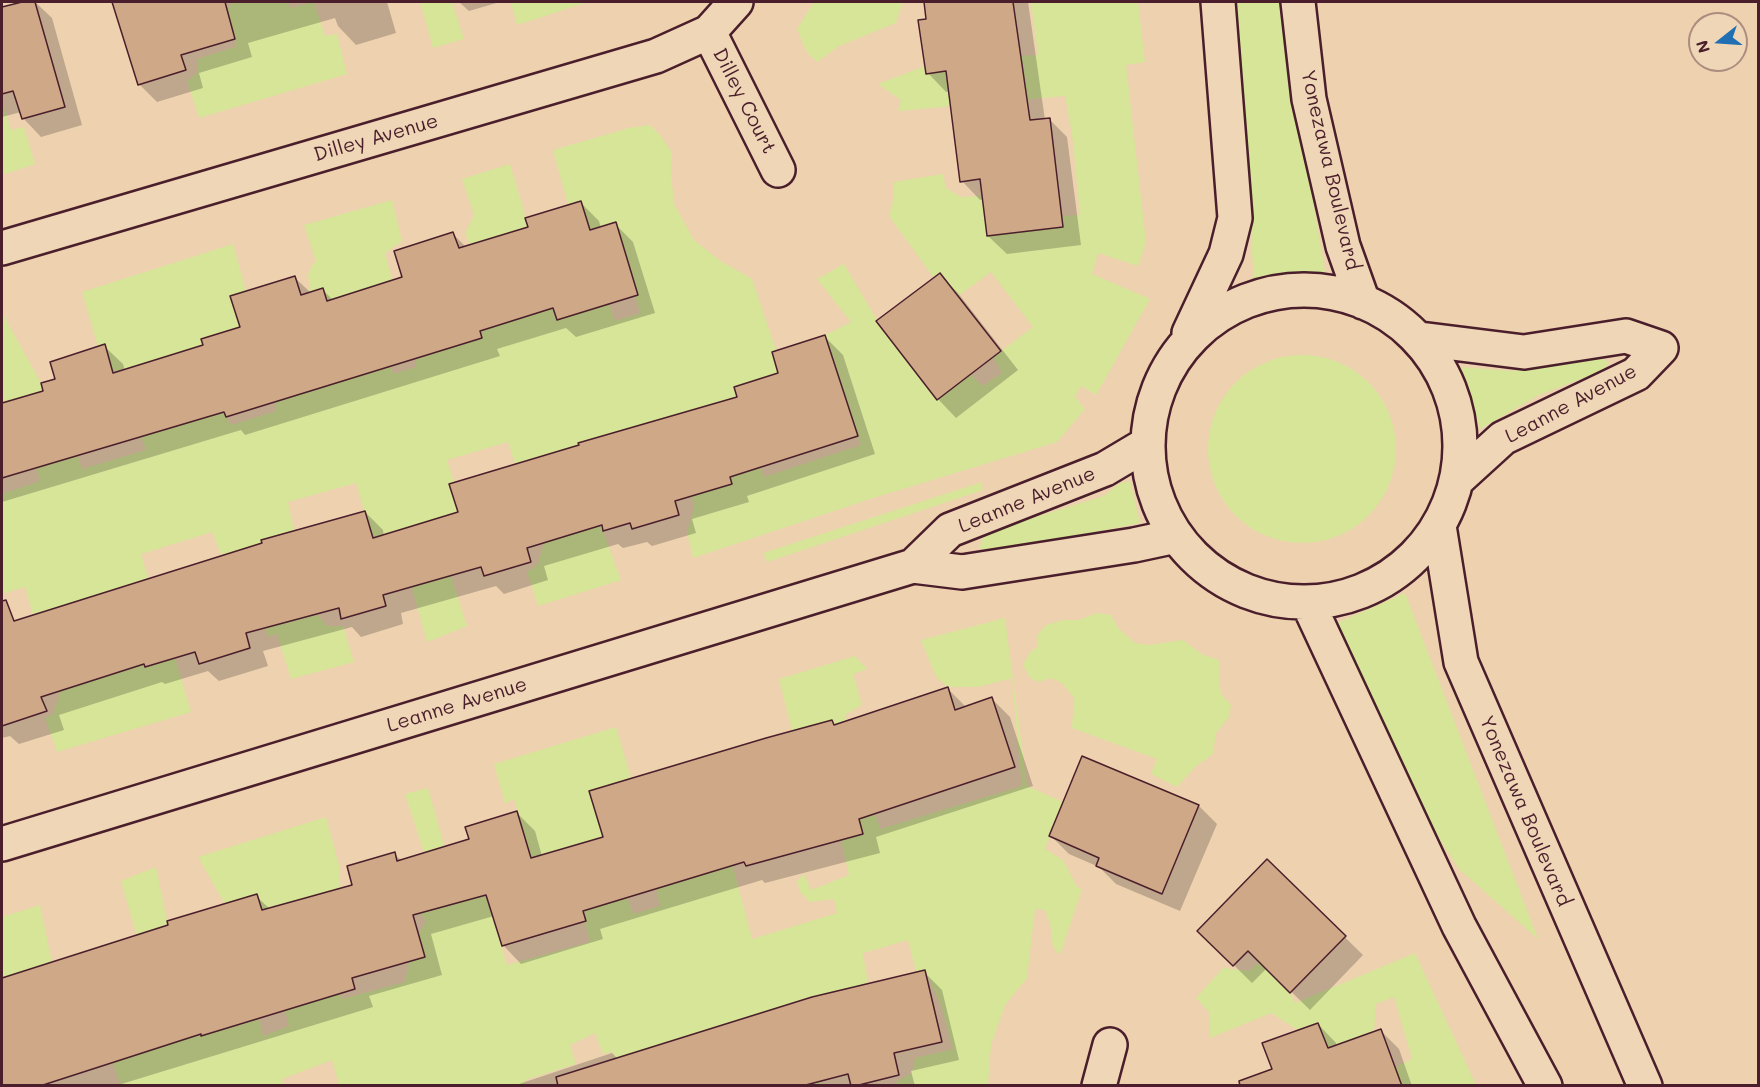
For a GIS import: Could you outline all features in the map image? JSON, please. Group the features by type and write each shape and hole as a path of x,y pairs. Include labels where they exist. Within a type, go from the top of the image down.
{"street":[{"name":"Dilley Avenue","path":"2,248 656,56 709,32 736,2"},
{"path":"1185,343 1216,315 1252,297 1292,288 1333,291 1380,308 1420,339 1447,381 1460,429 1458,479 1439,526 1415,557 1383,582 1347,597 1308,603 1262,597 1214,574 1191,555 1176,536 1154,491 1147,444 1154,399 1165,372 1185,343 1226,254 1235,218 1218,2"},
{"name":"Yonezawa Boulevard","path":"1298,2 1309,99 1343,246 1363,302"},
{"name":"Dilley Court","path":"709,32 778,170"},
{"name":"Leanne Avenue","path":"1420,339 1524,352 1626,336 1661,348 1636,374 1503,438 1458,479"},
{"name":"Leanne Avenue","path":"913,566 950,530 1105,469 1147,444"},
{"name":"Yonezawa Boulevard","path":"1439,526 1461,662 1645,1086"},
{"name":"Leanne Avenue","path":"2,844 913,566 962,572 1125,547 1176,536"},
{"path":"1308,603 1459,926 1545,1086"},
{"path":"1099,1086 1110,1045"}],"green space":[{"path":"233,2 288,2 290,8 314,2 325,36 337,34 347,74 199,118 187,81 198,72 197,59 235,47 227,9"},
{"path":"420,2 452,2 464,39 433,48"},
{"path":"511,2 588,2 517,25"},
{"path":"814,2 903,2 896,23 839,46 817,62 806,51 797,29"},
{"path":"1031,2 1138,2 1145,62 1126,65 1146,242 1138,266 1098,253 1092,274 1150,299 1096,395 1081,386 1075,397 1085,409 1057,442 870,499 693,558 687,532 694,508 692,496 732,484 709,405 579,442 603,531 621,580 538,606 527,572 538,564 544,543 579,532 555,452 515,464 508,442 447,460 454,482 449,484 458,512 433,520 467,626 427,642 397,534 373,541 356,483 288,502 294,531 261,540 284,623 317,614 327,626 343,626 354,662 291,679 277,634 268,637 244,555 224,561 212,532 141,554 148,578 121,587 145,667 175,658 191,712 57,752 45,718 53,714 61,690 95,679 70,603 33,615 25,587 2,594 2,494 40,481 16,399 2,403 2,317 4,316 41,383 55,430 75,447 82,469 146,450 141,437 180,425 159,359 113,373 105,345 98,347 82,292 233,244 246,291 230,297 240,327 201,339 226,417 231,425 276,411 275,401 352,377 323,289 310,292 308,275 312,265 316,262 304,225 392,200 402,241 385,253 392,280 357,291 382,369 391,367 393,374 416,367 416,359 482,338 470,245 465,233 474,215 462,179 510,164 556,319 609,304 615,321 640,313 615,222 590,230 581,201 568,205 553,150 629,128 650,125 661,136 672,153 674,204 694,240 719,260 752,279 776,350 772,352 778,373 734,388 764,477 861,445 825,335 851,322 817,279 844,264 881,327 937,400 971,374 982,386 1002,373 993,357 1033,327 991,272 958,296 941,273 934,278 889,216 894,197 894,182 943,174 946,188 961,197 982,196 987,236 1063,227 1062,216 1080,215 1072,134 1065,96 898,111 901,100 878,84 925,66 926,74 1020,61 1020,56 1038,55"},
{"path":"1235,2 1279,2 1327,283 1255,297"},
{"path":"2,100 11,130 24,127 35,164 2,175"},
{"path":"1311,355 1347,366 1369,382 1381,397 1389,413 1395,431 1395,467 1389,485 1381,501 1369,516 1354,528 1338,536 1320,542 1293,543 1257,532 1229,509 1219,494 1209,467 1208,440 1219,404 1242,376 1257,366 1284,356"},
{"path":"1596,356 1609,362 1604,370 1539,395 1480,429 1461,367 1513,371"},
{"path":"1130,481 1140,523 988,553 979,547 986,532 1104,496 1120,483"},
{"path":"982,482 983,490 767,562 763,553"},
{"path":"1405,593 1538,939 1459,869 1426,818 1335,624"},
{"path":"1097,613 1111,615 1118,628 1135,643 1149,645 1183,640 1203,655 1219,660 1219,685 1222,695 1231,705 1229,717 1216,733 1213,754 1196,766 1177,787 1151,774 1157,759 1072,728 1074,698 1062,683 1051,678 1039,682 1030,678 1023,665 1030,652 1037,647 1038,634 1046,625 1063,620 1079,620"},
{"path":"1005,618 1027,786 1063,802 1045,849 1063,860 1077,887 1082,889 1060,955 1053,947 1050,924 1045,910 1035,909 1027,978 1005,1005 991,1045 988,1085 897,1085 896,1082 912,1073 915,1058 953,1049 941,1005 925,971 916,972 908,940 863,953 868,984 801,999 822,1085 771,1085 749,1016 660,1044 673,1085 624,1085 613,1052 603,1054 595,1033 570,1045 576,1064 525,1080 526,1085 339,1085 332,1060 282,1079 284,1085 118,1085 120,1084 113,1063 168,1044 121,881 156,867 167,921 201,1036 259,1019 263,1036 289,1026 285,1011 291,1008 257,894 225,904 198,857 326,817 339,865 339,888 311,897 342,999 405,982 409,962 424,957 418,934 426,922 419,910 433,880 405,794 428,788 460,902 486,895 507,965 590,942 564,848 531,858 514,799 505,804 494,764 616,727 631,778 589,791 633,914 660,906 656,889 719,814 752,939 837,913 834,899 810,902 800,892 797,881 804,874 811,890 849,875 841,840 863,834 832,721 792,731 779,679 855,656 867,669 853,674 862,705 845,715 880,829 1022,786 1012,678 978,687 948,687 936,677 921,640"},
{"path":"40,905 52,962 12,975 46,1076 3,1085 2,917"},
{"path":"1415,953 1476,1085 1402,1085 1395,1067 1412,1059 1394,997 1376,1004 1374,1031 1328,1048 1318,1023 1298,1030 1271,1013 1210,1038 1209,1012 1196,998 1223,968 1249,971 1259,962 1290,993 1295,1003"}],"building":[{"path":"22,2 35,2 65,107 22,119 13,91 2,94 2,7"},
{"path":"112,2 225,2 235,39 181,55 186,70 138,85"},
{"path":"924,2 1013,2 1030,120 1050,118 1063,227 987,236 980,179 960,182 946,71 926,74 918,20 926,19"},
{"path":"581,201 590,230 616,222 638,295 557,320 553,308 480,331 482,338 226,417 224,412 2,478 2,403 43,391 41,383 55,379 50,362 105,344 113,373 203,345 201,339 240,327 230,296 295,276 301,295 323,288 327,301 402,277 394,251 453,232 459,248 528,227 525,218"},
{"path":"940,273 1001,351 937,400 876,321"},
{"path":"825,335 858,436 730,477 732,484 675,501 679,515 632,529 630,523 603,531 602,525 527,548 531,562 484,576 481,567 383,595 386,606 341,619 339,608 246,633 250,648 199,664 195,652 145,667 144,664 41,697 47,711 2,726 2,601 6,600 14,621 262,543 261,540 365,511 373,538 458,512 449,484 579,445 578,443 737,397 734,387 778,373 772,352"},
{"path":"948,687 955,710 992,697 1015,767 859,819 863,834 746,866 744,862 583,911 586,921 502,946 486,895 413,915 425,957 352,978 355,989 201,1036 201,1034 40,1086 2,1086 2,978 168,925 167,921 257,894 262,910 352,885 347,866 395,852 397,861 469,839 465,827 517,811 531,858 603,837 589,791 832,720 834,725"},
{"path":"1082,756 1199,805 1162,894 1096,866 1099,858 1049,836"},
{"path":"1267,859 1346,936 1290,993 1248,951 1233,966 1197,931"},
{"path":"925,970 942,1042 894,1053 899,1075 855,1086 851,1086 848,1074 802,1086 558,1086 556,1077 812,997"},
{"path":"1318,1023 1328,1048 1381,1029 1402,1086 1240,1086 1239,1081 1272,1069 1262,1043"}]}
